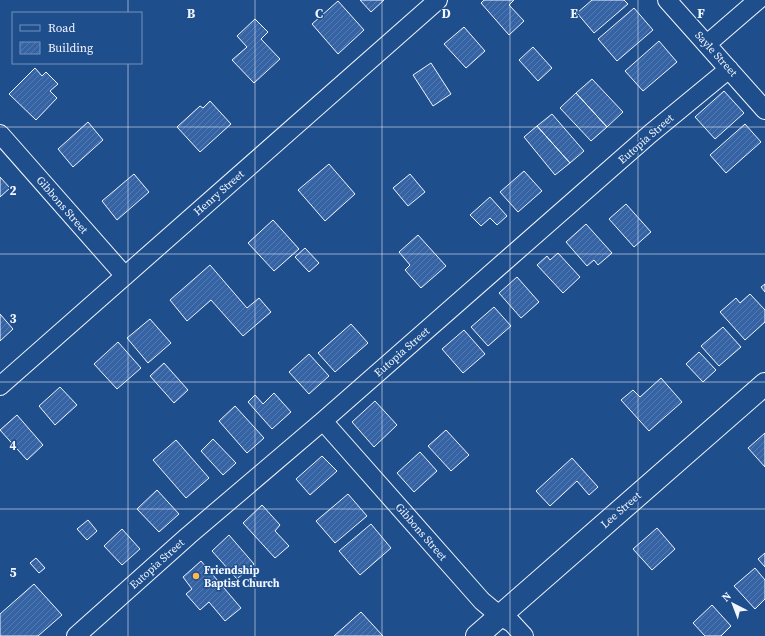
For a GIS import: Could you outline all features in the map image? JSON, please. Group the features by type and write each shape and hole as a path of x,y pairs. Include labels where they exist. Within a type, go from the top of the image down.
{"main road":[{"name":"Lee Street","path":"477,636 765,384"}],"street":[{"name":"Henry Street","path":"0,386 438,0"},
{"name":"Sayle Street","path":"667,0 765,110"},
{"path":"707,44 758,0"},
{"name":"Eutopia Street","path":"76,636 188,536 323,422 650,134 729,69"},
{"name":"Gibbons Street","path":"0,134 125,276"},
{"name":"Gibbons Street","path":"323,422 482,601 500,616 512,623 524,636"}],"building":[{"path":"360,0 384,0 371,12"},
{"path":"484,0 514,0 509,5 524,21 509,35 481,3"},
{"path":"592,0 624,0 628,4 594,33 577,13"},
{"path":"338,1 364,30 338,54 312,24"},
{"path":"634,8 653,30 617,61 598,39"},
{"path":"255,19 268,32 261,39 280,59 254,83 232,60 247,47 237,36"},
{"path":"464,27 485,51 466,68 444,44"},
{"path":"659,41 677,62 643,91 625,71"},
{"path":"533,47 552,68 538,81 519,60"},
{"path":"431,63 451,94 433,106 413,75"},
{"path":"35,68 42,76 46,72 58,84 50,91 57,98 36,120 9,94"},
{"path":"592,79 623,112 607,127 576,93"},
{"path":"724,91 744,113 715,139 695,117"},
{"path":"576,93 607,127 591,141 560,108"},
{"path":"210,101 231,124 200,152 177,127 200,106 203,108"},
{"path":"552,114 584,151 570,163 537,126"},
{"path":"88,122 103,140 73,167 58,149"},
{"path":"745,124 761,142 726,173 710,155"},
{"path":"537,126 570,163 555,175 524,137"},
{"path":"329,164 355,194 325,221 298,190"},
{"path":"524,171 542,191 518,212 500,192"},
{"path":"134,174 149,192 117,220 102,201"},
{"path":"410,174 425,192 408,206 393,188"},
{"path":"0,177 10,188 0,197"},
{"path":"490,197 507,216 497,225 490,218 481,226 470,215"},
{"path":"626,204 651,232 634,247 609,219"},
{"path":"273,220 299,249 274,271 248,243"},
{"path":"586,224 612,253 598,265 594,260 587,266 566,242"},
{"path":"418,235 446,266 421,288 405,270 410,265 399,252"},
{"path":"305,248 319,263 309,272 295,257"},
{"path":"558,253 580,277 563,293 537,265 547,256 550,260"},
{"path":"210,265 247,308 259,298 271,312 243,336 211,300 187,321 170,300"},
{"path":"517,277 539,302 521,318 499,293"},
{"path":"765,284 765,292 761,287"},
{"path":"750,294 765,310 765,322 745,340 720,312 736,298 740,303"},
{"path":"494,307 511,326 488,346 471,327"},
{"path":"0,314 13,329 0,341"},
{"path":"150,319 171,343 148,363 127,338"},
{"path":"351,324 368,343 335,372 318,353"},
{"path":"723,327 741,347 719,366 701,346"},
{"path":"464,330 485,354 463,373 442,349"},
{"path":"118,342 141,368 117,389 94,364"},
{"path":"699,352 716,370 703,382 686,364"},
{"path":"309,354 329,376 309,394 289,372"},
{"path":"164,363 188,390 174,403 150,376"},
{"path":"661,378 682,402 649,431 621,400 633,390 640,397"},
{"path":"60,387 77,405 55,425 39,406"},
{"path":"274,393 291,412 272,429 248,402 255,395 263,404"},
{"path":"375,401 397,425 374,447 352,422"},
{"path":"235,406 264,438 247,453 219,421"},
{"path":"17,415 43,445 27,460 0,430"},
{"path":"446,430 469,455 451,471 428,446"},
{"path":"765,433 765,467 748,448"},
{"path":"213,439 236,463 223,475 201,451"},
{"path":"176,440 209,478 186,498 153,460"},
{"path":"420,452 437,471 414,492 397,473"},
{"path":"322,456 337,471 310,495 296,479"},
{"path":"572,458 598,487 589,495 577,481 550,506 536,491"},
{"path":"157,490 179,514 159,532 137,509"},
{"path":"348,494 367,516 335,543 316,521"},
{"path":"262,505 280,525 275,531 289,546 275,558 243,523"},
{"path":"88,520 97,531 87,540 77,529"},
{"path":"371,524 391,548 360,575 339,551"},
{"path":"657,528 675,549 652,570 633,549"},
{"path":"122,529 140,549 122,565 104,546"},
{"path":"229,535 254,564 237,579 212,551"},
{"path":"765,553 765,567 758,559"},
{"path":"36,558 45,568 39,573 30,563"},
{"path":"201,561 241,608 225,621 209,602 200,610 186,594 192,589 183,577"},
{"path":"755,568 765,580 765,599 755,609 734,586"},
{"path":"34,584 62,615 38,636 0,636 0,614"},
{"path":"712,605 731,626 721,636 705,636 693,623"},
{"path":"361,612 383,636 334,636"}],"place":[{"name":"Friendship Baptist Church","path":"196,576"}]}
